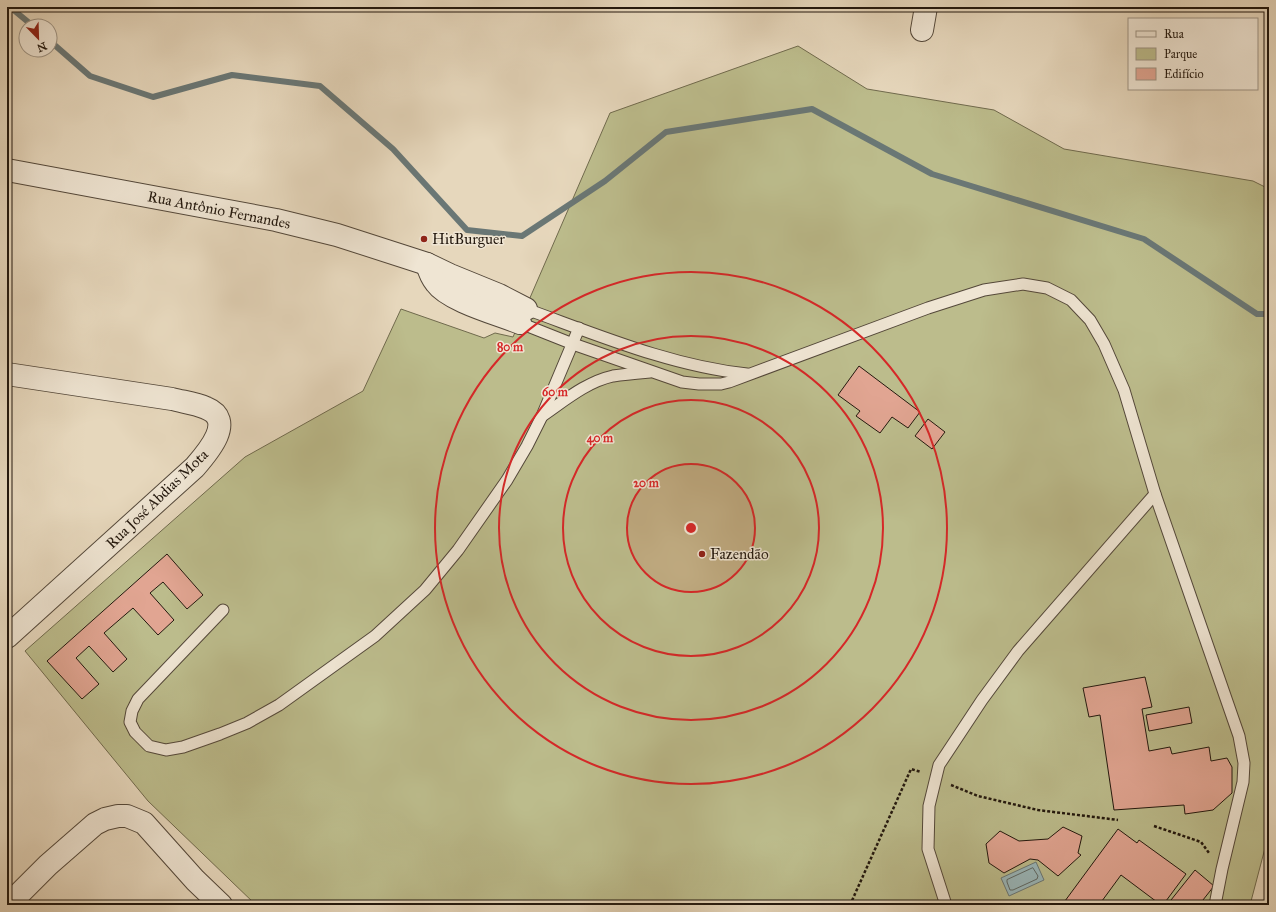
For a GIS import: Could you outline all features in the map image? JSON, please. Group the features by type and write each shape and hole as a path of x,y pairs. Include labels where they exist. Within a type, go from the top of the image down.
{"street":[{"path":"922,30 926,7"},
{"name":"Rua Antônio Fernandes","path":"7,170 276,220 337,235 427,264 436,285 444,291 469,304 502,307 523,316"},
{"name":"Rua José Abdias Mota","path":"7,374 172,399 207,408 215,413 219,421 217,434 209,451 195,466 7,637"},
{"path":"8,905 48,865 94,824 118,816 127,816 144,824 195,880 221,905"}],"lane":[{"path":"523,316 573,344 682,382 721,384 784,363 928,308 984,290 1023,284 1047,288 1071,300 1090,320 1104,344 1124,390 1155,494 1239,736 1244,763 1243,782 1214,905"},
{"path":"523,316 579,328 636,348 678,360 722,371 748,374"},
{"path":"223,610 138,699 132,711 130,722 135,732 149,746 166,750 183,747 247,723 279,704 375,636 425,590 458,550 507,480 527,446 542,416 579,328"},
{"path":"542,416 580,390 601,380 613,376 653,372"},
{"path":"946,905 928,849 929,806 939,766 982,700 1018,651 1155,494"}],"path":[{"path":"850,905 911,769 985,798 1038,810 1118,820"},
{"path":"1154,826 1201,842 1222,869"}],"green space":[{"name":"Fazendão","path":"798,46 867,89 994,110 1064,149 1253,181 1269,189 1269,833 1250,905 256,905 148,801 25,651 245,457 363,391 401,309 484,338 495,333 513,337 610,113"}],"water":[{"path":"1036,862 1044,880 1009,896 1001,878"}],"building":[{"path":"859,366 920,412 908,428 892,417 880,433 856,416 860,411 838,395"},
{"path":"928,419 945,432 932,449 915,436"},
{"path":"167,554 203,595 187,609 163,582 150,593 174,620 158,635 133,608 104,633 127,659 113,672 89,646 76,658 99,684 82,699 47,661"},
{"path":"1145,677 1152,707 1142,709 1149,751 1170,747 1172,754 1209,747 1211,761 1227,758 1232,767 1232,793 1213,810 1185,814 1184,805 1114,810 1100,715 1089,717 1083,688"},
{"path":"1189,707 1192,723 1149,731 1146,715"},
{"path":"1063,827 1082,836 1078,853 1081,855 1058,876 1038,860 1030,859 1004,873 989,863 986,844 1000,831 1019,841 1048,839"},
{"path":"1118,829 1137,843 1139,840 1186,874 1163,905 1121,875 1099,905 1062,905"},
{"path":"1195,870 1214,886 1199,905 1167,905"}],"waterway":[{"path":"10,7 23,18"},
{"path":"58,48 90,76 153,97 232,75 320,86 393,149 467,230 522,236 605,181 666,132 812,109 932,174 1144,239 1257,314 1269,314"}],"place":[{"name":"HitBurguer","path":"424,239"},
{"name":"Fazendão","path":"702,554"}]}
